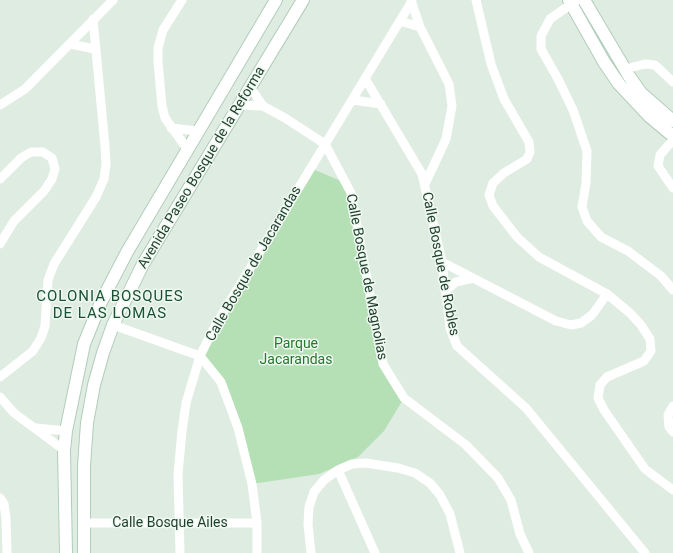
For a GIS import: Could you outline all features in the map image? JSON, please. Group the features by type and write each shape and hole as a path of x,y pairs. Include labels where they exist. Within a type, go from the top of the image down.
{"main road":[{"name":"Avenida Paseo Bosque de la Reforma","path":"66,553 64,450 66,431 84,344 101,302 127,252 276,0"},
{"path":"584,0 641,93 673,121"},
{"path":"573,1 604,62 619,84 650,116 673,136"},
{"name":"Avenida Paseo Bosque de la Reforma","path":"84,553 84,466 88,423 94,385 113,325 144,264 301,2"},
{"path":"139,232 146,242 157,242"},
{"path":"127,252 133,251 138,253 144,264"}],"street":[{"path":"0,105 25,89 113,0"},
{"path":"182,0 163,30 158,48 162,106 165,118 188,150"},
{"path":"412,0 420,28 449,84 452,106 446,139 424,184"},
{"name":"Calle Bosque de Jacarandas","path":"180,553 178,474 182,432 186,403 200,356 215,326 352,100 366,80 412,0"},
{"path":"476,0 491,64 504,99 529,142 530,152 527,159 504,173 493,183 489,195 493,206 517,238 539,257 606,294 630,313 641,325 650,339 651,351 644,361 607,377 600,385 598,398 604,410 645,469 673,490"},
{"path":"573,1 550,19 545,26 541,36 541,49 573,110 587,151 586,183 582,207 587,221 601,237 628,251 661,276 673,290"},
{"path":"0,377 22,362 33,351 41,338 45,326 48,280 54,264 96,197 104,179 106,164 93,19"},
{"path":"400,21 420,28"},
{"path":"70,44 95,49"},
{"path":"625,69 644,64 655,64 673,82"},
{"name":"Calle Bosque de Robles","path":"366,80 422,174 442,262 450,328 457,346 526,408 645,553"},
{"name":"Calle Bosque de Magnolias","path":"250,87 263,106"},
{"path":"352,100 380,104"},
{"name":"Calle Bosque de Magnolias","path":"239,105 263,106 285,118 325,144 351,193 383,364 404,398 466,445 498,478 511,500 520,534 529,553"},
{"path":"171,128 198,132"},
{"path":"673,140 660,155 658,166 673,188"},
{"path":"0,178 21,158 31,152 42,152 52,158 55,169 52,179 44,191 14,220 0,244"},
{"path":"416,164 435,162"},
{"path":"442,262 556,321 572,325 582,323 592,315 606,294"},
{"path":"445,291 456,282 473,278"},
{"path":"113,325 200,356 221,382 230,404 252,484 257,523 257,553"},
{"path":"0,398 14,413 64,450"},
{"path":"673,406 668,415 669,427 673,432"},
{"path":"36,428 66,431"},
{"path":"311,553 308,524 309,507 314,492 324,480 338,470 352,464 366,463 398,468 415,473 430,483 440,495 450,514 460,553"},
{"path":"338,470 376,553"},
{"path":"0,498 4,504 3,517 7,553"},
{"name":"Calle Bosque Ailes","path":"84,523 257,523"}],"green space":[{"name":"Parque Jacarandas","path":"310,168 346,183 383,364 404,398 384,431 358,457 319,474 252,484 229,401 200,356"}],"district":[{"name":"COLONIA BOSQUES DE LAS LOMAS","path":"110,306"}]}
